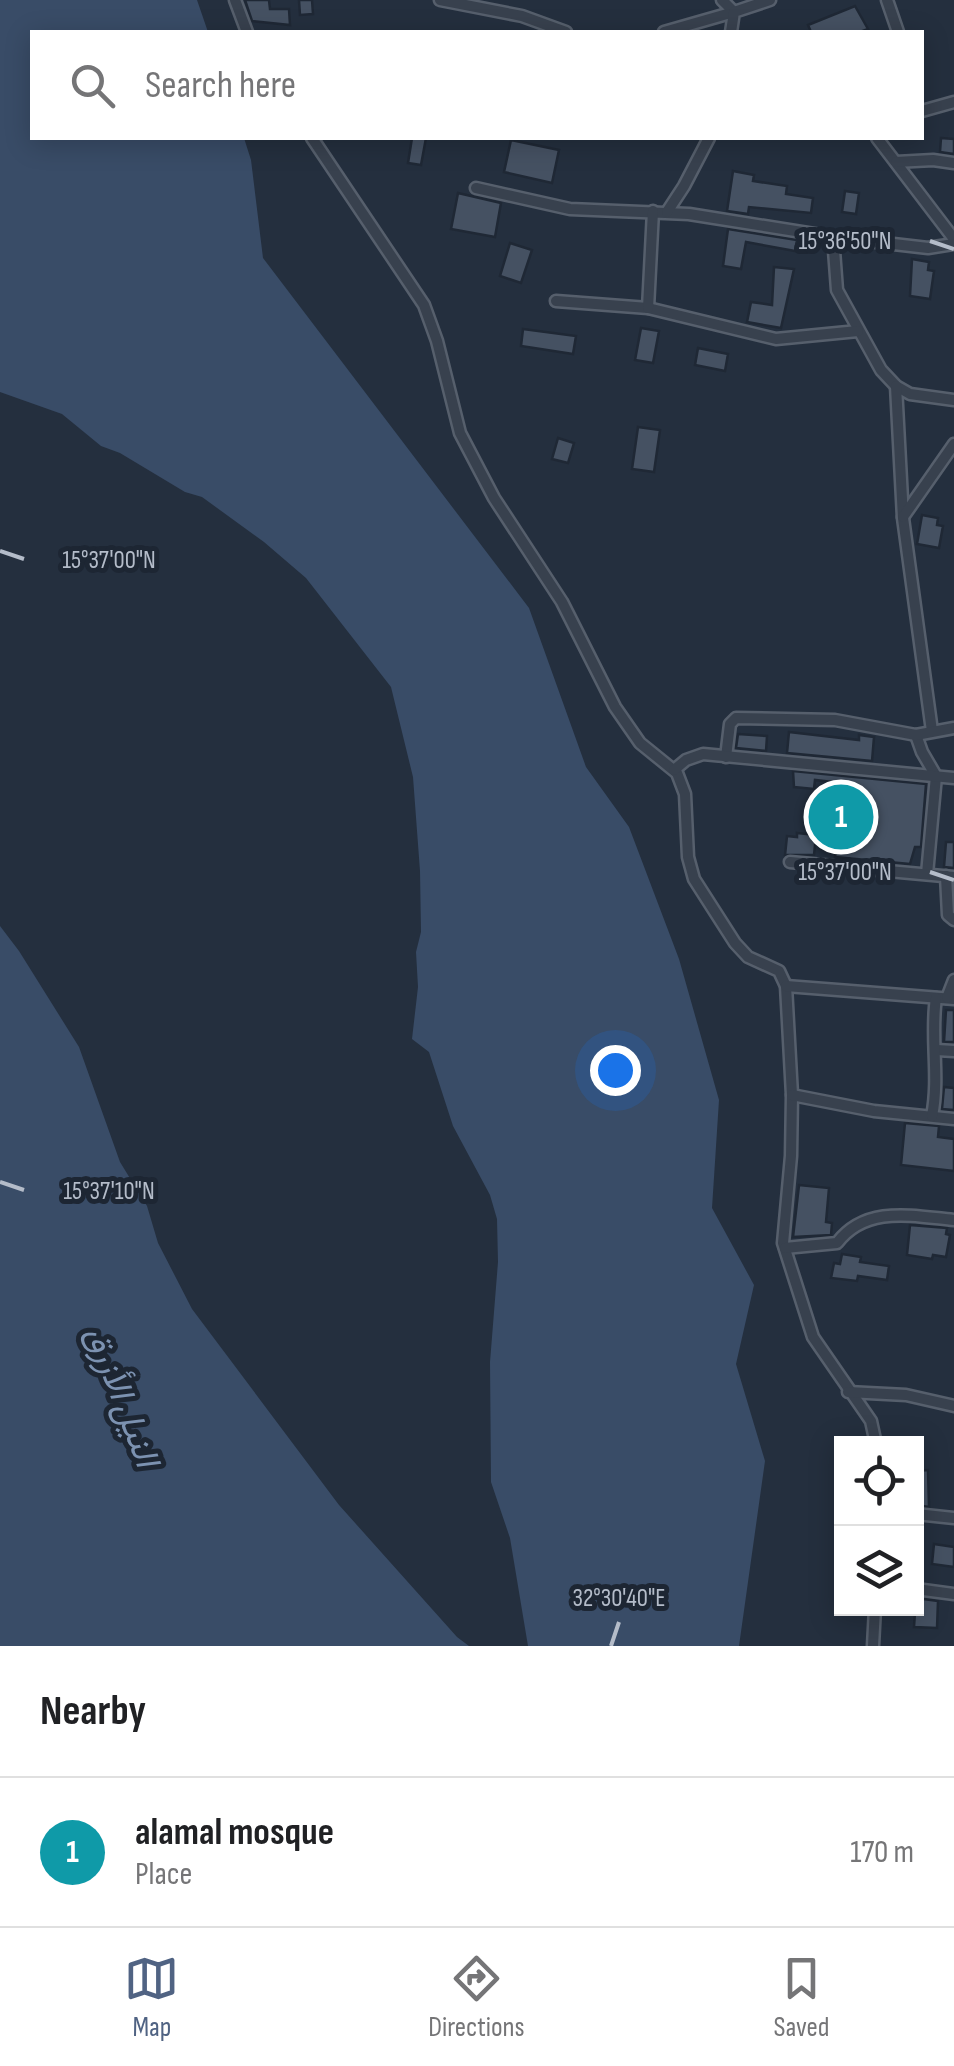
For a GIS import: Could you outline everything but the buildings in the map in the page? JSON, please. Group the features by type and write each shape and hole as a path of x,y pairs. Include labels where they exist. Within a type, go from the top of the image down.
{"street":[{"path":"234,0 246,30"},
{"path":"440,0 522,16 560,30"},
{"path":"722,0 734,12"},
{"path":"671,30 770,0"},
{"path":"888,0 897,30"},
{"path":"730,30 734,12"},
{"path":"924,110 954,102"},
{"path":"313,140 424,305 460,433 486,484 562,602 624,720 640,744 674,770 685,794 688,858 694,879 735,944 748,957 779,971 786,986 792,1096 784,1248 813,1336 871,1421 874,1436"},
{"path":"667,212 707,140"},
{"path":"476,188 570,209 667,212 928,248 954,241 880,140"},
{"path":"896,162 954,163"},
{"path":"648,308 654,211"},
{"path":"832,237 836,290 881,370 896,386 918,396 954,400"},
{"path":"556,301 648,308 776,338 858,330"},
{"path":"896,386 903,518 932,732"},
{"path":"903,518 954,444"},
{"path":"726,757 730,724 736,718 823,719 916,735 954,728"},
{"path":"916,735 936,776 926,874"},
{"path":"674,770 686,760 704,754 954,778"},
{"path":"790,862 950,877 948,915 954,920"},
{"path":"932,1116 937,1090 937,1050 932,1021 954,980"},
{"path":"786,986 946,998"},
{"path":"937,1050 954,1051"},
{"path":"792,1096 954,1119"},
{"path":"784,1248 837,1243 846,1231 876,1216 954,1220"},
{"path":"848,1392 906,1396 954,1406"},
{"path":"924,1515 954,1518"},
{"path":"924,1590 954,1594"},
{"path":"873,1646 875,1616"}],"water":[{"path":"0,0 197,0 207,30 30,30 30,140 245,140 251,160 263,258 529,608 586,767 629,827 679,959 719,1100 712,1208 754,1285 736,1364 765,1461 739,1646 528,1646 510,1538 491,1482 490,1362 498,1262 497,1219 490,1195 453,1126 429,1052 412,1039 418,987 416,952 421,932 420,871 413,777 391,687 306,578 264,542 202,497 185,492 101,446 62,414 0,392"},
{"name":"النيل الأزرق","path":"0,926 79,1047 120,1162 147,1206 158,1243 192,1309 339,1505 469,1646 0,1646"}],"place":[{"name":"alamal mosque","path":"841,817"}]}
